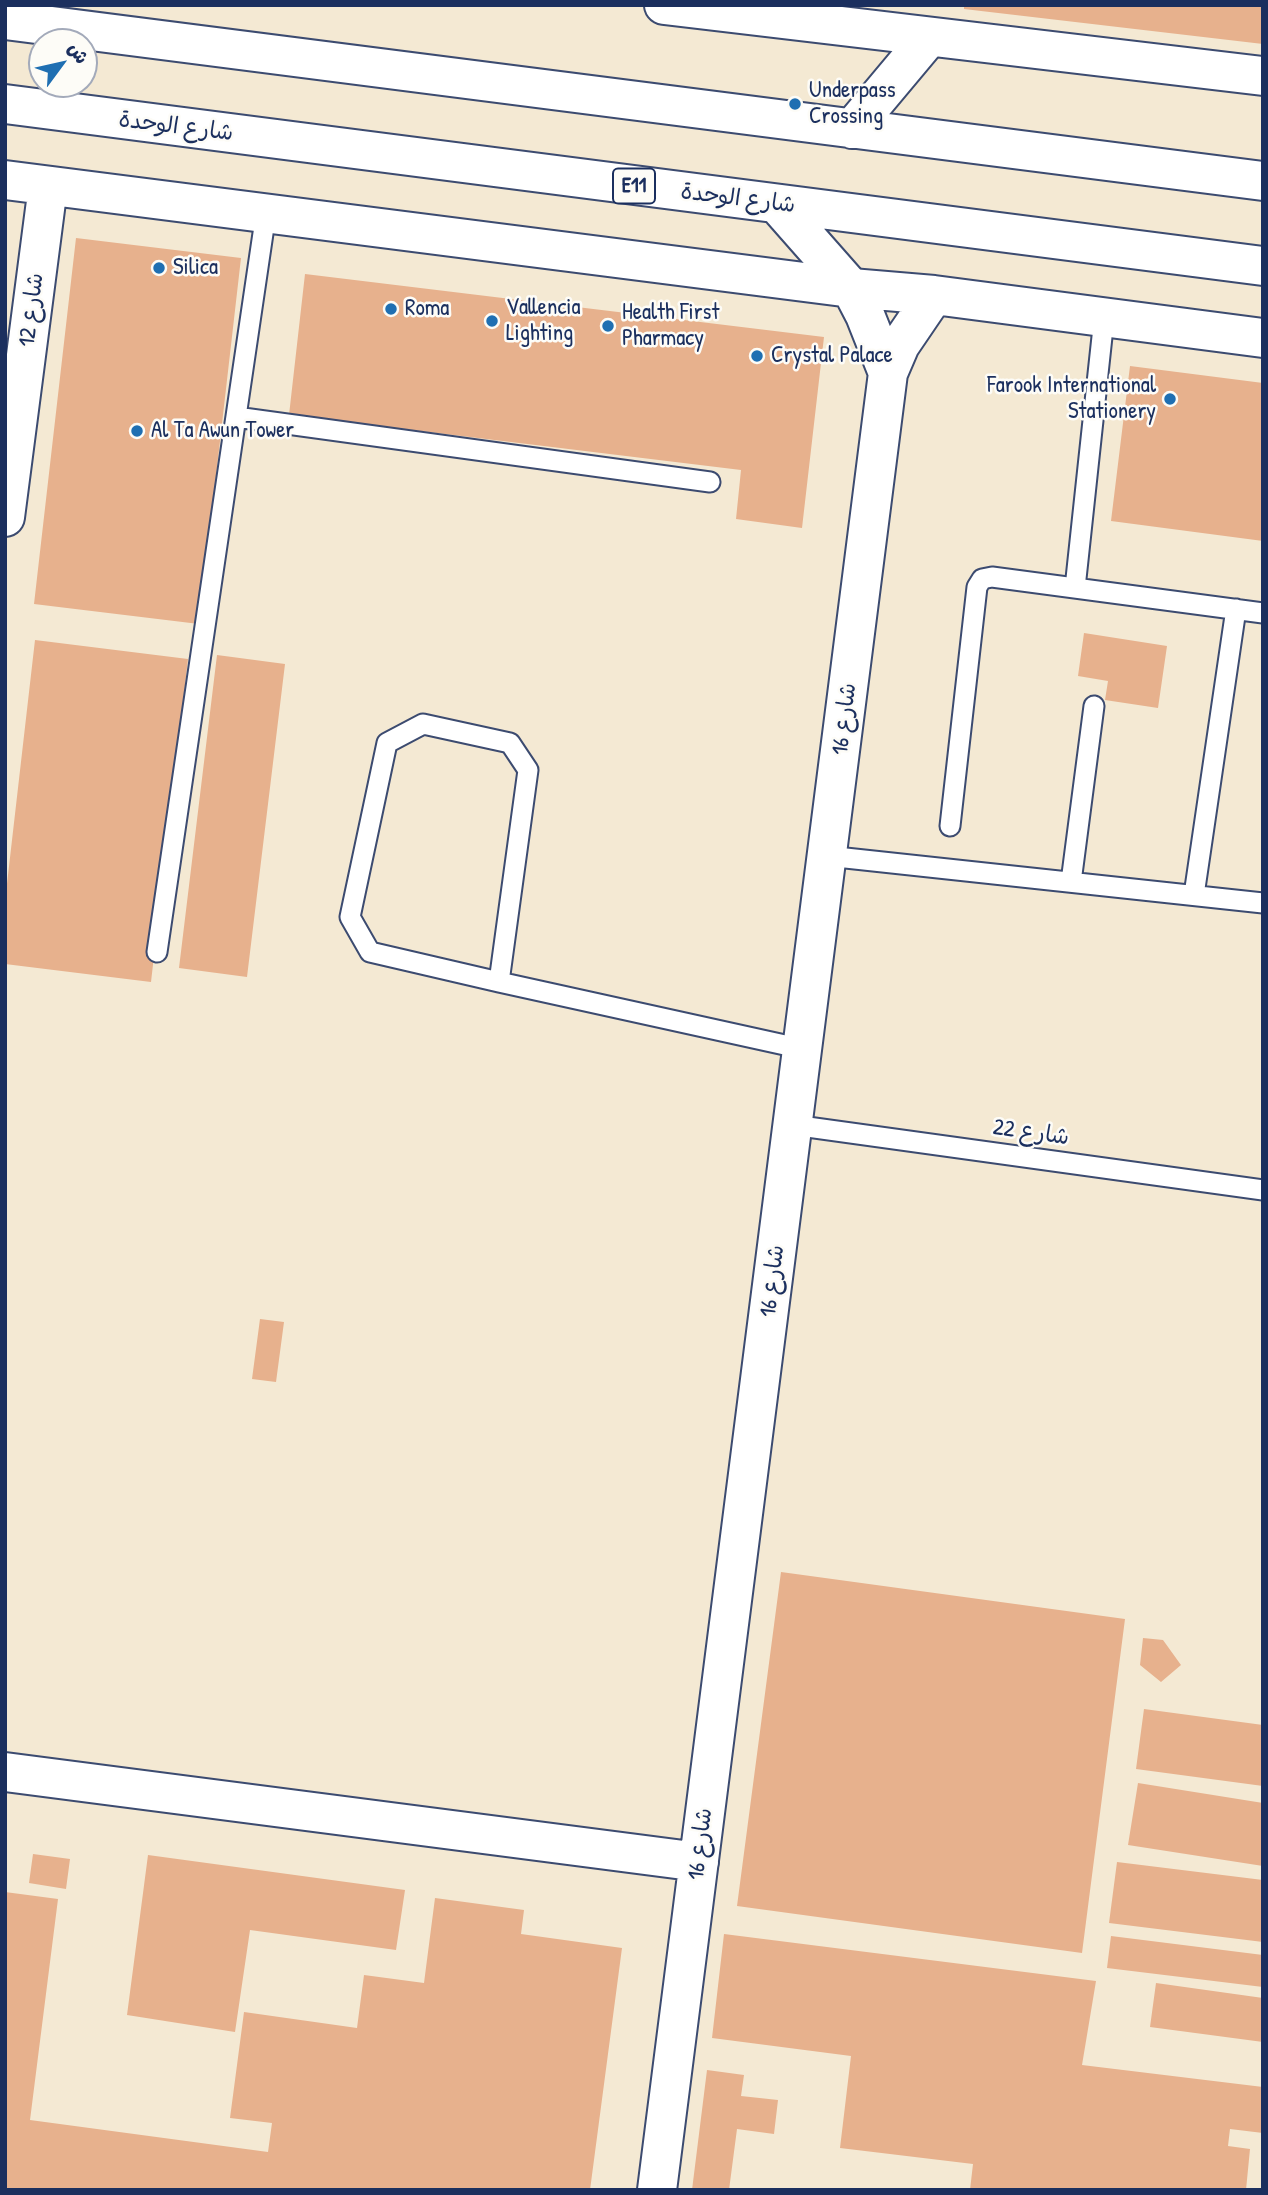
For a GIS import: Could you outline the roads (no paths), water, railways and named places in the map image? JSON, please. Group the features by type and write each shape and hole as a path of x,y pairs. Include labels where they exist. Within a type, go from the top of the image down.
{"main road":[{"path":"664,5 1263,76"},
{"path":"5,20 1263,181"},
{"path":"852,129 929,37"},
{"name":"شارع الوحدة","path":"5,104 1263,266"},
{"path":"5,180 1263,338"},
{"name":"شارع 12","path":"5,517 48,186"},
{"path":"777,204 851,288 888,373"},
{"name":"شارع 16","path":"657,2190 888,373 900,345 934,295"},
{"path":"5,1772 699,1862"}],"lane":[{"path":"157,952 267,213"},
{"path":"1075,588 1104,317"},
{"path":"236,417 710,482"},
{"path":"950,826 977,587 986,577 1263,613"},
{"path":"1194,895 1236,609"},
{"path":"1071,882 1094,706"},
{"path":"499,982 528,770 510,743 423,724 387,743 350,917 370,952 499,982 803,1049"},
{"path":"827,856 1263,903"},
{"name":"شارع 22","path":"793,1125 1263,1190"}],"place":[{"name":"Underpass Crossing","path":"795,104"},
{"name":"Silica","path":"159,268"},
{"name":"Roma","path":"391,309"},
{"name":"Vallencia Lighting","path":"492,321"},
{"name":"Health First Pharmacy","path":"608,326"},
{"name":"Crystal Palace","path":"757,356"},
{"name":"Farook International Stationery","path":"1170,399"},
{"name":"Al Ta Awun Tower","path":"137,431"}]}
